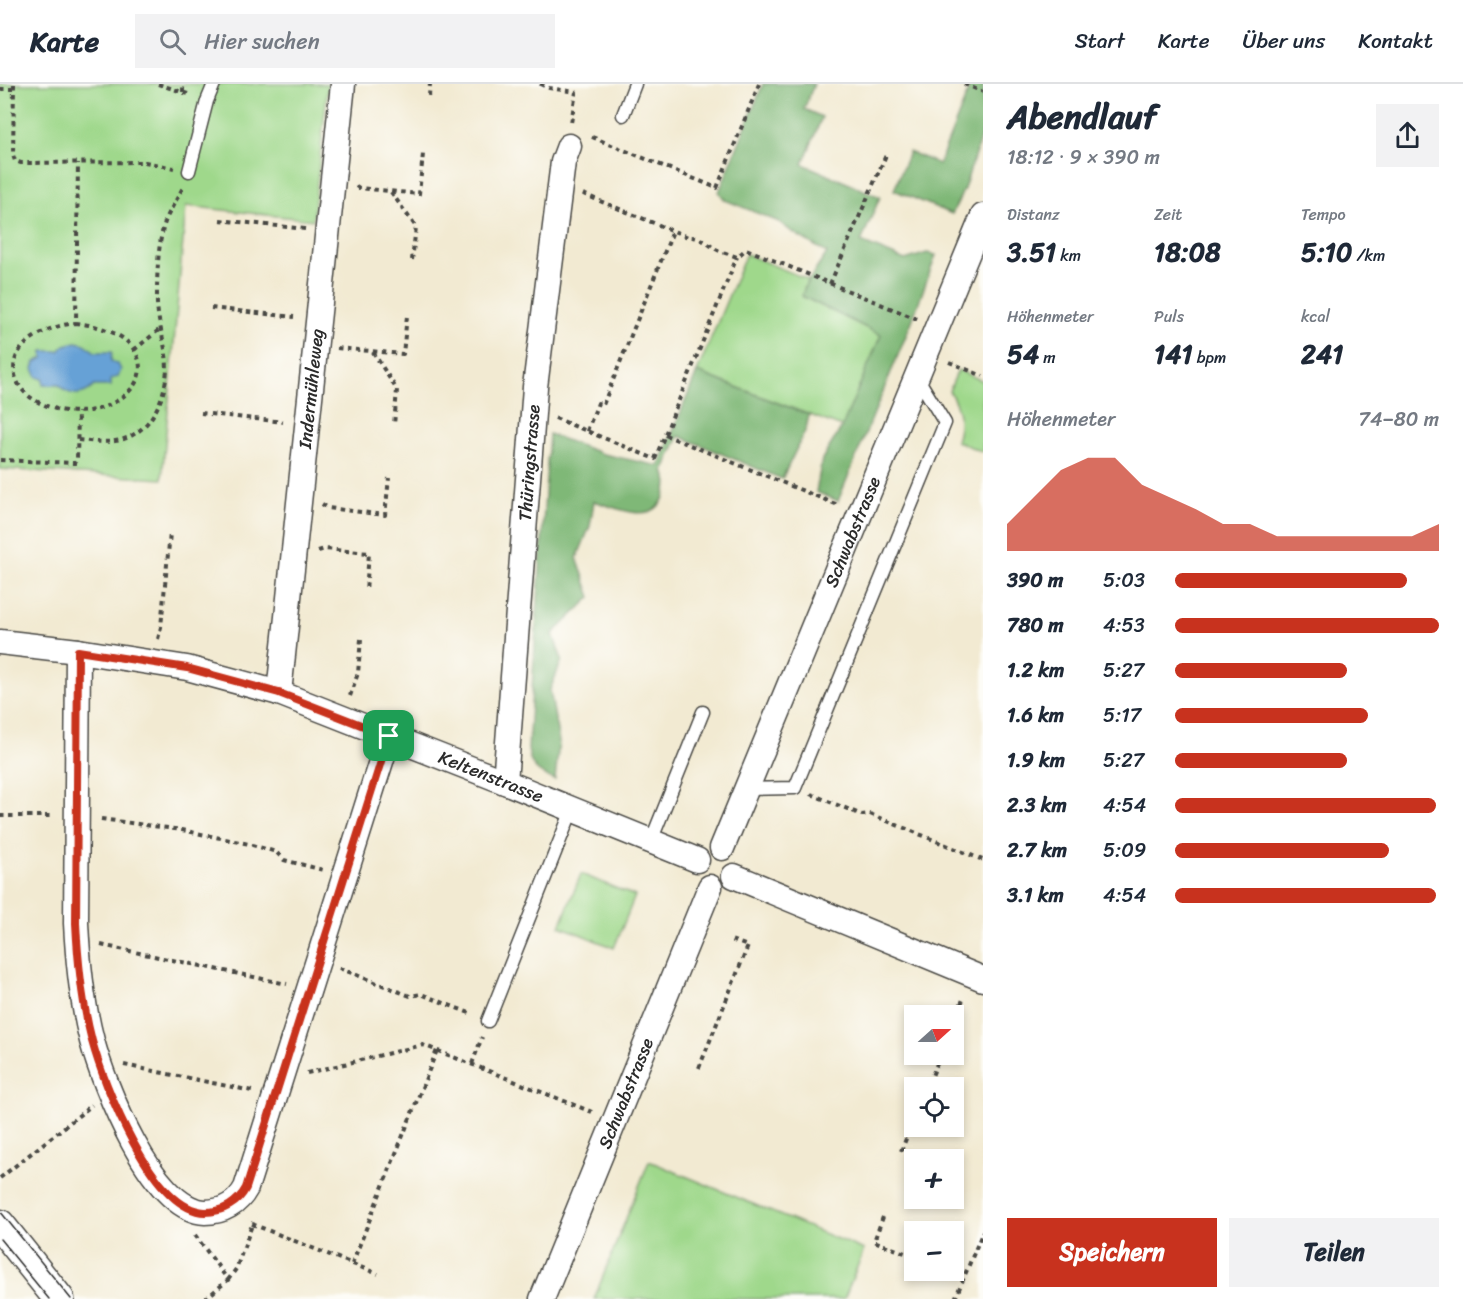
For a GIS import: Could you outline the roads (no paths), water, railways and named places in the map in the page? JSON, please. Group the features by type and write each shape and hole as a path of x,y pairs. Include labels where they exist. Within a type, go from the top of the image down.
{"street":[{"name":"Indermühleweg","path":"279,693 343,84"},
{"name":"Thüringstrasse","path":"505,782 536,376 563,162 570,140"},
{"name":"Schwabstrasse","path":"722,848 983,216"},
{"name":"Keltenstrasse","path":"0,642 78,651 187,668 279,693 697,860"},
{"path":"78,651 84,817 76,923 79,968 91,1039 108,1092 138,1150 165,1189 184,1206 195,1210 218,1211 230,1206 239,1199 244,1191 389,736"},
{"path":"722,848 734,859 736,865 734,876 724,886 710,887 704,884 696,873 697,860 705,851 722,848"},
{"path":"734,876 975,984"},
{"name":"Schwabstrasse","path":"542,1299 710,887"},
{"path":"0,1225 59,1299"}],"lane":[{"path":"189,171 207,101 214,84"},
{"path":"624,115 635,84"},
{"path":"747,789 795,788 945,423 917,376"},
{"path":"651,841 703,711"},
{"path":"488,1021 572,810"}],"water":[{"path":"76,342 85,344 95,352 112,352 111,361 118,364 121,370 118,377 111,379 111,386 94,386 81,394 76,394 67,392 59,385 43,385 43,379 37,377 33,369 35,362 43,358 43,351 59,351 65,345"}],"tram line":[{"path":"0,1211 71,1299"},
{"path":"0,1239 49,1299"}]}
